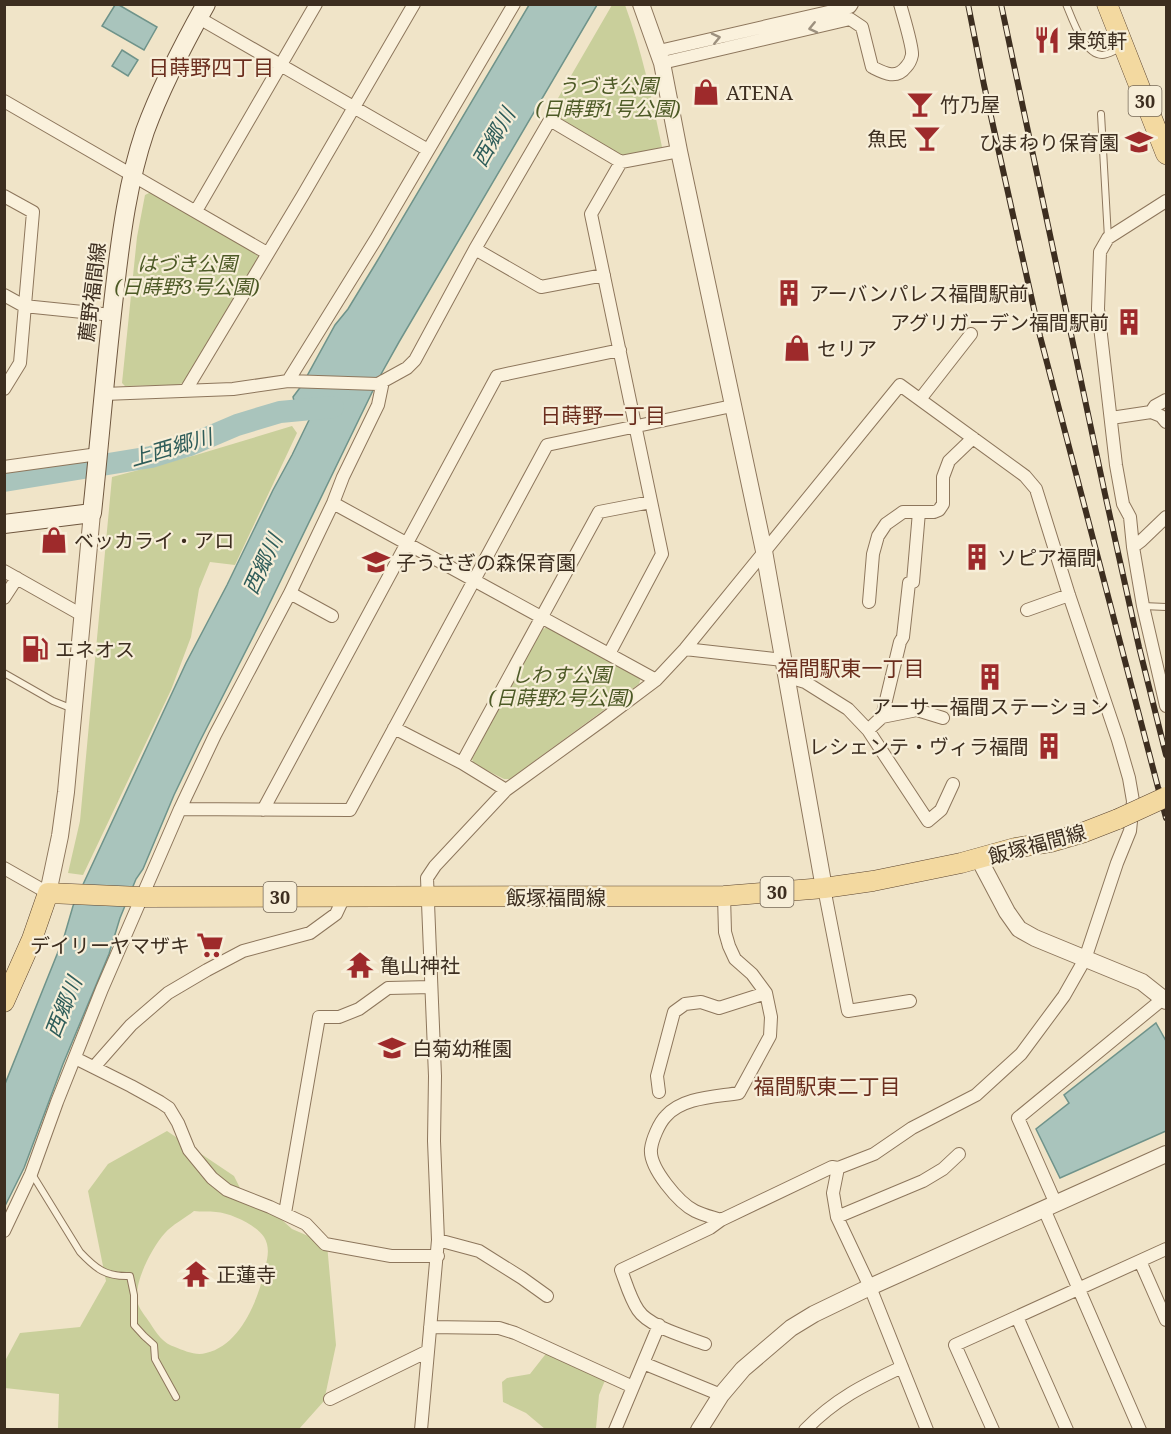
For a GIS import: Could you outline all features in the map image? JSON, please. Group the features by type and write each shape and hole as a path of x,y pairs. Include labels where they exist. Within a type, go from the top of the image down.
{"main road":[{"name":"30","path":"1107,4 1167,154"},
{"name":"薦野福間線","path":"93,513 112,315 122,231 133,174 145,131 172,66 203,11"},
{"path":"4,524 93,513"},
{"name":"飯塚福間線","path":"48,893 137,897 428,898 724,896 824,888 873,881 979,859 1015,848 1051,842 1118,819 1167,796"},
{"path":"4,1002 32,939 48,893"}],"street":[{"path":"196,211 316,4"},
{"path":"186,390 414,4"},
{"path":"288,381 370,249 514,4"},
{"path":"641,4 661,57 764,551 824,888 849,1011 910,1001"},
{"path":"661,57 850,7 852,4"},
{"path":"661,57 850,19 862,27 873,67 892,75 902,72 909,63 912,53 900,4"},
{"path":"203,11 281,65 428,150"},
{"path":"4,101 267,253"},
{"path":"104,394 233,389 288,381 381,382 407,368 415,360 475,249 550,120 621,162 679,151"},
{"path":"609,654 662,554 591,214 621,162"},
{"path":"4,196 33,212 20,363 4,389"},
{"path":"1167,201 1108,238 1100,252 1098,309 1123,504 1130,517 1143,606 1167,706"},
{"path":"475,249 541,287 604,275"},
{"path":"4,295 24,306 112,315"},
{"path":"921,398 971,334"},
{"path":"963,345 974,354"},
{"path":"263,810 497,376 620,350"},
{"path":"4,1231 31,1174 137,897 215,735 290,593 333,503 378,405 381,382"},
{"path":"421,1430 438,1256 434,1141 435,1076 427,878 435,866 506,790 656,680 685,649 900,385 921,398 1025,476 1036,489 1129,778 1133,801 1130,831 1084,959 1064,996 1021,1054 976,1095 912,1128 874,1154 838,1168 832,1167 621,1270 638,1310 648,1319 705,1344"},
{"path":"1151,412 1155,406 1167,400"},
{"path":"180,809 350,810 547,445 732,406"},
{"path":"1111,418 1151,412 1161,416 1167,422"},
{"path":"869,602 873,554 878,536 886,524 903,512 939,510 943,504 944,477 949,460 973,438"},
{"path":"4,467 98,459"},
{"path":"462,763 599,512 651,502"},
{"path":"333,503 656,680"},
{"path":"882,717 903,637 909,583 913,582 919,512"},
{"path":"4,868 48,893 63,814 93,513"},
{"path":"1133,547 1167,517"},
{"path":"4,571 82,615"},
{"path":"4,598 17,578"},
{"path":"290,593 332,616"},
{"path":"1027,610 1069,596"},
{"path":"685,649 784,668 848,709 868,730 928,821 941,810 953,784"},
{"path":"868,730 882,717 917,710 943,718"},
{"path":"394,728 462,763 506,790"},
{"path":"979,859 1007,912 1020,929 1035,938 1142,982 1166,1000 1018,1118 1078,1288 1140,1430"},
{"path":"721,1220 694,1211 680,1200 664,1182 655,1167 651,1151 658,1127 666,1115 679,1106 700,1098 739,1093 770,1036 771,1017 766,993 752,974 735,959 729,946 725,933 724,896"},
{"path":"94,1067 131,1024 168,993 243,951 310,933 336,914 344,897"},
{"path":"285,1213 319,1017 339,1017 359,1009 388,988 431,987"},
{"path":"659,1092 657,1076 674,1012 685,1004 701,1002 719,1008 766,993"},
{"path":"75,1058 169,1108 189,1150 212,1178 227,1190 285,1213 306,1224 325,1244 391,1256 438,1256"},
{"path":"837,1217 923,1181 943,1169 959,1154"},
{"path":"699,1430 721,1395 743,1369 791,1328 814,1314 1167,1154"},
{"path":"838,1168 833,1193 837,1217 870,1287 927,1430"},
{"path":"438,1240 479,1251 547,1296"},
{"path":"993,1430 955,1345 1167,1249"},
{"path":"1140,1261 1167,1320"},
{"path":"1017,1317 1067,1430"},
{"path":"615,1430 659,1325"},
{"path":"430,1327 499,1328 515,1333 633,1387"},
{"path":"330,1399 428,1351"},
{"path":"643,1362 721,1395"},
{"path":"806,1430 829,1407 855,1390 902,1367"}],"lane":[{"path":"1065,4 1086,46 1094,54 1104,55 1124,47"},
{"path":"1101,114 1108,238"},
{"path":"1143,606 1167,607"},
{"path":"4,673 52,701 73,709"},
{"path":"31,1174 80,1252 108,1275 130,1276 134,1295 134,1324 154,1345 155,1359 176,1397"}],"green space":[{"name":"うづき公園 (日蒔野1号公園)","path":"612,5 625,5 631,22 642,57 662,147 626,156 617,153 550,112"},
{"name":"はづき公園 (日蒔野3号公園)","path":"151,192 256,253 259,259 183,383 125,386 122,383 137,237 145,195"},
{"path":"292,426 297,433 235,565 210,562 199,589 191,637 171,690 83,875 68,873 80,821 112,477"},
{"name":"しわす公園 (日蒔野2号公園)","path":"548,627 641,677 639,684 510,779 504,779 474,764 472,759 540,630"},
{"path":"167,1131 234,1176 249,1206 273,1212 292,1229 327,1244 336,1345 324,1401 299,1429 58,1429 59,1394 5,1388 5,1361 20,1333 80,1327 106,1281 88,1191 108,1164","holes":["194,1211 222,1213 249,1224 264,1237 268,1252 258,1293 246,1319 229,1341 218,1348 198,1354 171,1346 164,1341 140,1309 137,1296 144,1267 160,1239 175,1224"]},
{"path":"548,1351 606,1378 599,1395 594,1430 545,1429 526,1413 503,1402 502,1382 507,1378 530,1374"}],"water":[{"path":"115,5 119,5 157,27 144,50 102,26"},
{"name":"西郷川","path":"529,5 597,5 380,376 199,743 143,869 136,879 120,918 109,954 63,1064 24,1168 5,1206 5,1084 64,937 73,906 186,663 310,418 293,397 335,325 348,309 376,263"},
{"path":"122,50 138,60 128,76 112,66"},
{"path":"1156,1023 1166,1041 1166,1131 1060,1178 1036,1129 1069,1103 1064,1095"}],"waterway":[{"name":"上西郷川","path":"4,481 151,457 190,445 237,425 280,412 333,407"}],"railway":[{"path":"968,4 1040,336 1166,818"},
{"path":"1001,4 1105,494 1166,755"}],"place":[{"name":"東筑軒","path":"1047,40"},
{"name":"ATENA","path":"706,92"},
{"name":"竹乃屋","path":"920,104"},
{"name":"魚民","path":"927,138"},
{"name":"ひまわり保育園","path":"1139,142"},
{"name":"アーバンパレス福間駅前","path":"789,293"},
{"name":"アグリガーデン福間駅前","path":"1129,322"},
{"name":"セリア","path":"797,348"},
{"name":"ベッカライ・アロ","path":"54,540"},
{"name":"ソピア福間","path":"977,557"},
{"name":"子うさぎの森保育園","path":"376,562"},
{"name":"エネオス","path":"35,649"},
{"name":"アーサー福間ステーション","path":"990,677"},
{"name":"レシェンテ・ヴィラ福間","path":"1049,746"},
{"name":"デイリーヤマザキ","path":"210,945"},
{"name":"亀山神社","path":"360,965"},
{"name":"白菊幼稚園","path":"392,1048"},
{"name":"正蓮寺","path":"196,1274"}],"district":[{"name":"日蒔野四丁目","path":"211,67"},
{"name":"日蒔野一丁目","path":"603,415"},
{"name":"福間駅東一丁目","path":"851,668"},
{"name":"福間駅東二丁目","path":"827,1086"}]}
